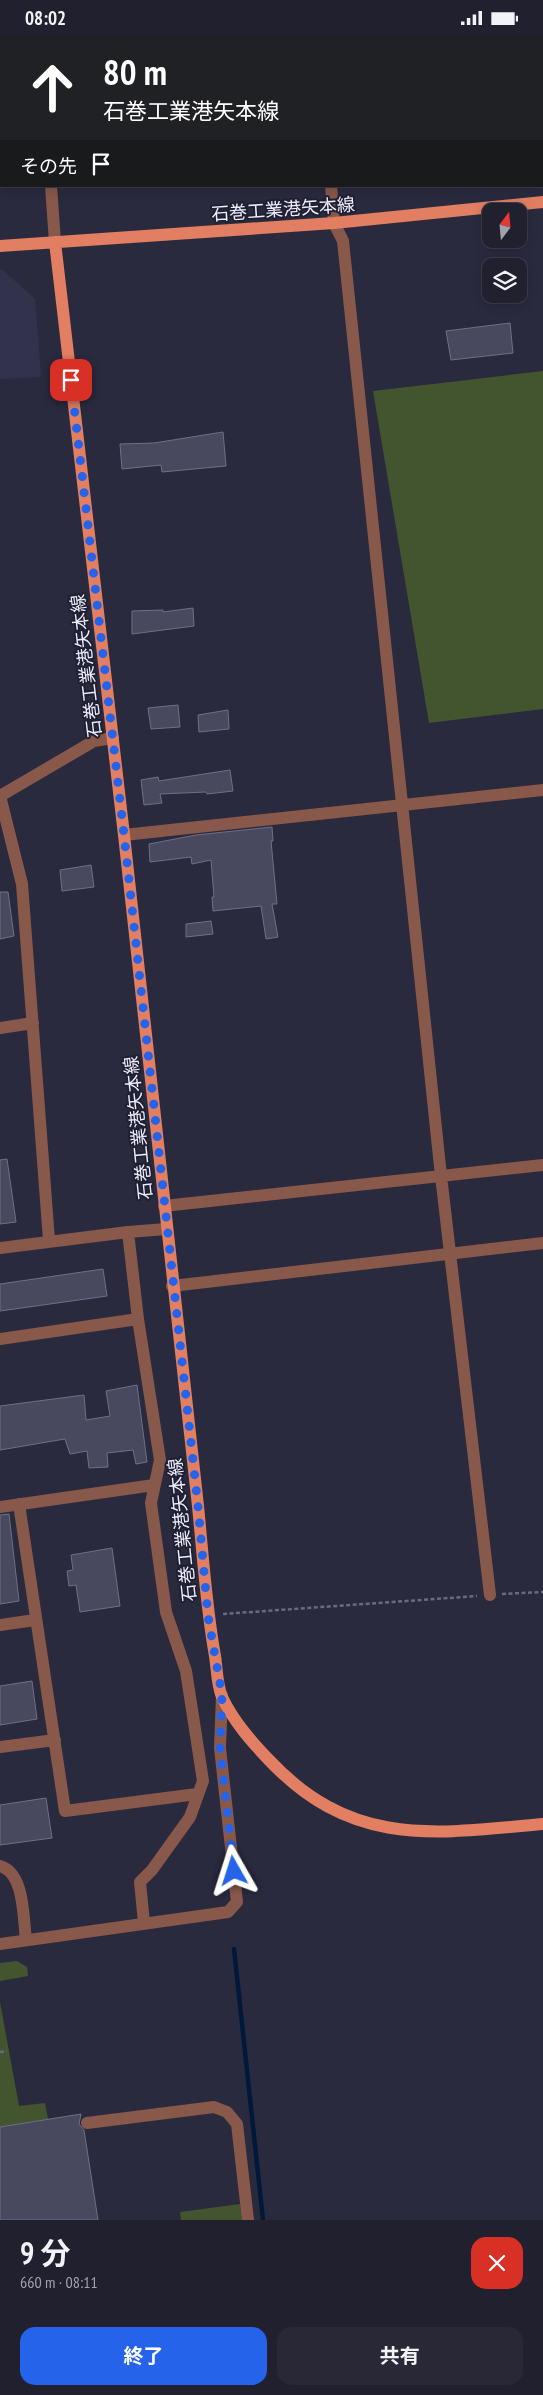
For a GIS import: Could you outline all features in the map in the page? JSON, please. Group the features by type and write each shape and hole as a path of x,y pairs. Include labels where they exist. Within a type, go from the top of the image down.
{"main road":[{"name":"石巻工業港矢本線","path":"0,246 334,223 543,202"},
{"name":"石巻工業港矢本線","path":"55,242 124,835 172,1286 198,1506 208,1616 222,1695 243,1732 277,1768 303,1791 336,1811 373,1825 415,1832 461,1832 543,1824"}],"street":[{"path":"51,187 55,242"},
{"path":"331,187 334,223 343,241 404,805 441,1176 490,1595"},
{"path":"50,1240 22,884 0,796 94,741 113,739"},
{"path":"124,835 543,790"},
{"path":"0,1028 33,1023"},
{"path":"164,1206 543,1165"},
{"path":"0,1248 50,1240 166,1229"},
{"path":"128,1232 138,1319 160,1460 151,1503 166,1612 186,1671 203,1781 190,1817 152,1870 140,1882 144,1923"},
{"path":"172,1286 543,1243"},
{"path":"0,1339 138,1319"},
{"path":"0,1507 154,1485"},
{"path":"19,1504 35,1620 66,1811 197,1794"},
{"path":"0,1625 35,1620"},
{"path":"0,1944 228,1912 237,1902 220,1748 222,1695"},
{"path":"0,1747 55,1740"},
{"path":"0,1866 10,1871 18,1880 26,1940"},
{"path":"88,2123 214,2107 227,2112 237,2124 248,2220"}],"path":[{"path":"208,1616 543,1592"},
{"path":"0,2052 7,2051"}],"shaded area":[{"path":"0,270 3,270 35,299 41,377 0,379"}],"green space":[{"path":"543,371 543,709 429,723 373,391"},
{"path":"17,1961 27,1967 28,1976 0,1981 0,1963"},
{"path":"0,2002 19,2106 45,2103 48,2119 0,2127"},
{"path":"240,2204 242,2220 181,2220 180,2212"}],"building":[{"path":"510,323 513,353 451,360 446,331"},
{"path":"223,432 226,466 162,472 161,465 122,469 120,444 154,443"},
{"path":"193,608 194,626 132,634 132,611 163,610 163,612"},
{"path":"178,705 180,727 151,729 148,708"},
{"path":"228,710 229,729 199,732 198,715"},
{"path":"230,770 233,791 207,794 206,792 160,794 162,803 144,805 141,780 158,777 159,781"},
{"path":"272,827 273,841 271,841 277,904 272,904 278,937 266,939 261,906 213,911 212,897 214,897 211,860 192,864 191,857 150,862 149,844 196,835"},
{"path":"91,865 94,887 62,891 60,870"},
{"path":"0,892 8,892 14,936 0,939"},
{"path":"211,921 213,934 186,937 186,924"},
{"path":"7,1159 16,1222 0,1224 0,1160"},
{"path":"103,1269 107,1296 0,1311 0,1284"},
{"path":"137,1385 147,1462 136,1464 133,1450 107,1453 108,1467 89,1468 87,1451 70,1454 65,1439 0,1450 0,1406 84,1395 86,1420 110,1416 106,1391"},
{"path":"9,1514 19,1601 0,1604 0,1515"},
{"path":"112,1548 120,1606 80,1612 76,1585 69,1586 67,1571 73,1570 71,1555"},
{"path":"32,1681 37,1719 0,1725 0,1686"},
{"path":"46,1798 52,1838 0,1845 0,1805"},
{"path":"81,2114 79,2124 84,2130 98,2220 0,2220 0,2127"}],"waterway":[{"path":"234,1949 263,2220"}],"route":[{"path":"71,380 124,835 172,1286 198,1506 208,1616 222,1695 220,1748 234,1871"}]}
